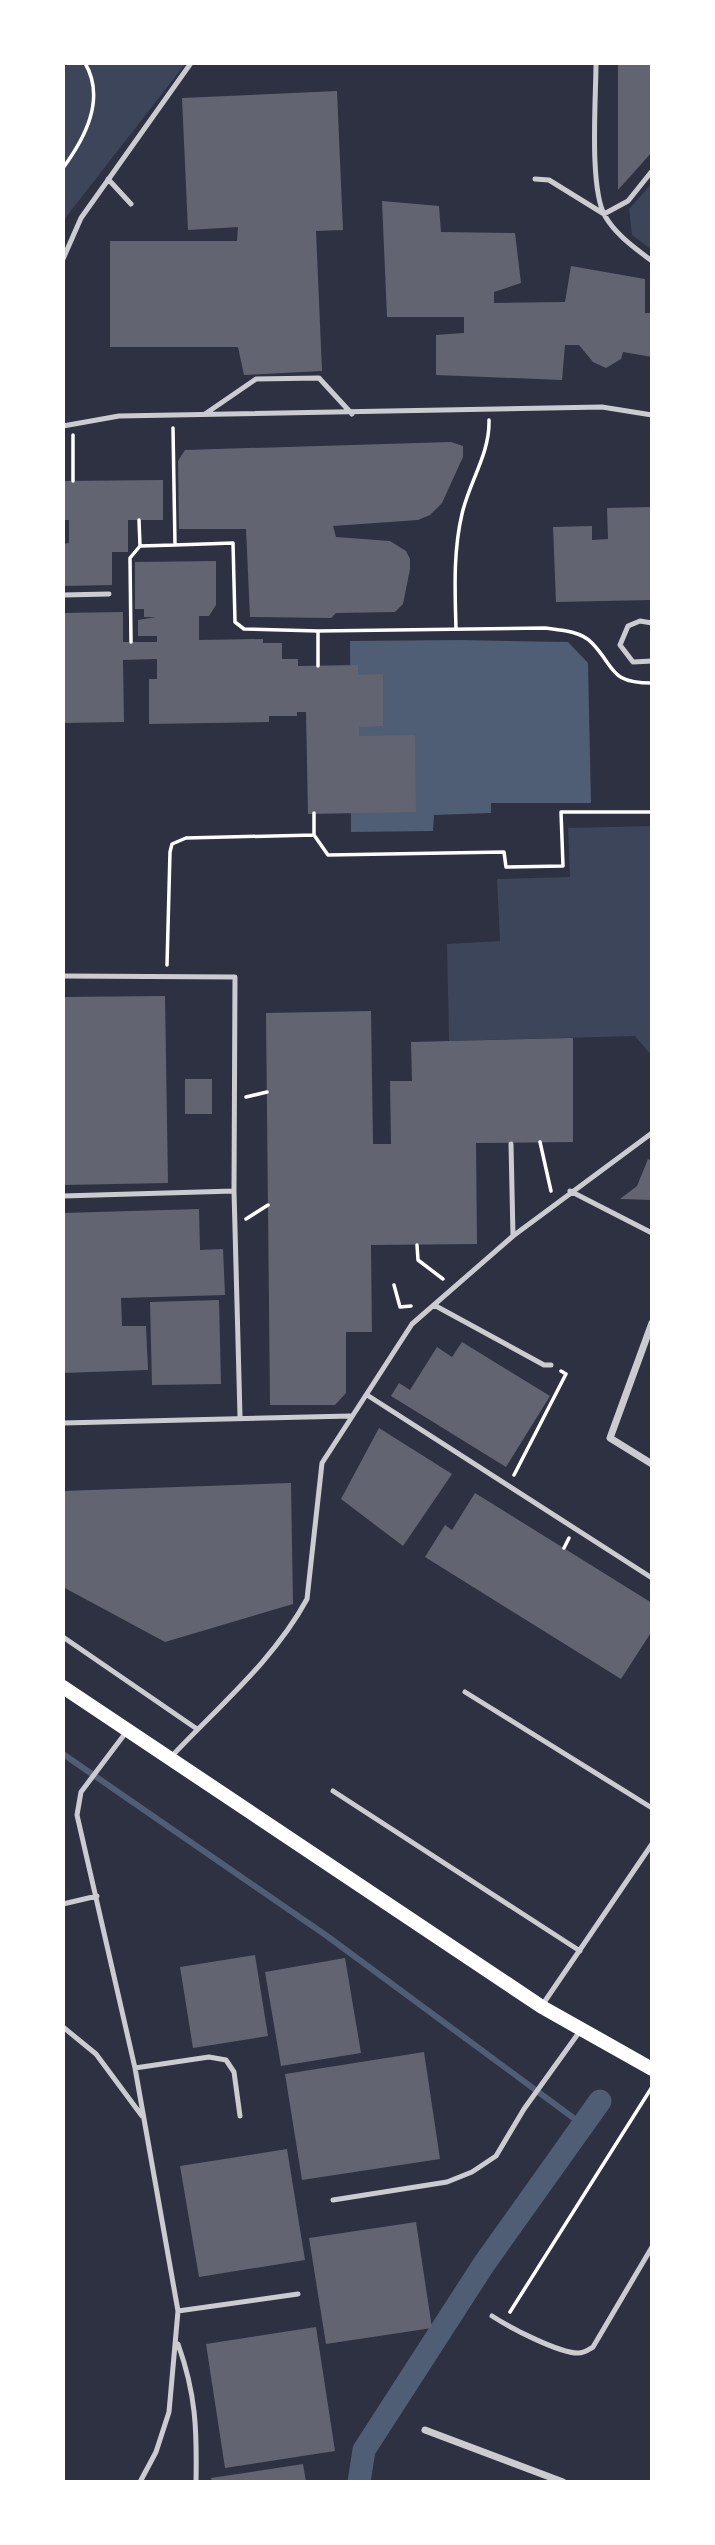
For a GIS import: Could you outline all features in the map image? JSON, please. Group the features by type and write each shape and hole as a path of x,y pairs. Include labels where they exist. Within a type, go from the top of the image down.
{"main road":[{"path":"63,1687 168,1760 542,2007 580,2031 652,2069"}],"street":[{"path":"652,1323 610,1438 652,1464"},
{"path":"425,2430 563,2482"}],"lane":[{"path":"63,259 81,218 191,63"},
{"path":"596,63 597,183 604,214"},
{"path":"604,214 628,201 652,171"},
{"path":"108,179 131,204"},
{"path":"534,179 549,180 604,214 621,236 652,261"},
{"path":"205,414 256,379 318,378 352,414"},
{"path":"63,426 119,416 205,414 352,414 602,407 652,415"},
{"path":"63,595 109,594"},
{"path":"652,623 640,621 628,626 621,645 623,652 633,662 652,661"},
{"path":"63,976 235,977 234,1191 240,1416"},
{"path":"168,1760 281,1642 307,1600 322,1463 412,1324 554,1203 652,1133"},
{"path":"511,1144 513,1236"},
{"path":"63,1196 234,1191"},
{"path":"570,1191 652,1233"},
{"path":"434,1305 544,1365 551,1365"},
{"path":"367,1395 652,1577"},
{"path":"63,1423 240,1416 350,1416"},
{"path":"63,1637 197,1729"},
{"path":"465,1692 652,1808"},
{"path":"127,1731 81,1792 76,1815 135,2068 178,2311 169,2412 156,2452 140,2482"},
{"path":"333,1791 580,1951"},
{"path":"542,2007 652,1844"},
{"path":"63,1904 97,1896"},
{"path":"63,2027 96,2054 144,2119"},
{"path":"333,2200 447,2182 472,2172 496,2156 547,2074 580,2031"},
{"path":"135,2068 209,2057 226,2060 234,2072 240,2116"},
{"path":"492,2316 561,2349 575,2354 585,2353 593,2347 652,2247"},
{"path":"178,2311 298,2294"},
{"path":"176,2342 191,2380 197,2433 196,2482"}],"path":[{"path":"63,168 83,138 94,110 90,71 85,63"},
{"path":"456,629 458,536 467,494 487,443 489,411"},
{"path":"173,415 175,544"},
{"path":"73,423 73,481"},
{"path":"131,642 130,558 139,545 139,520"},
{"path":"139,545 233,544 235,622 244,629 318,631 545,628 567,631 591,642 609,669 617,676 639,683 652,683"},
{"path":"318,631 318,666"},
{"path":"314,813 314,835 328,855 504,852 506,867 563,866 561,812 652,812"},
{"path":"167,977 172,844 186,838 314,835"},
{"path":"234,1100 267,1092"},
{"path":"540,1142 554,1203"},
{"path":"235,1226 268,1205"},
{"path":"417,1245 418,1260 454,1287"},
{"path":"394,1285 400,1307 434,1305"},
{"path":"508,1486 566,1374 551,1365"},
{"path":"510,2312 652,2087"}],"shaded area":[{"path":"63,63 186,63 63,221"},
{"path":"652,183 652,250 632,235 629,209"},
{"path":"350,641 568,642 588,663 591,803 491,803 491,813 434,815 433,831 351,832"},
{"path":"652,826 652,1056 635,1036 449,1041 447,944 500,941 497,879 570,877 568,828"}],"building":[{"path":"618,63 652,63 652,152 618,190"},
{"path":"337,91 343,230 316,231 322,371 244,375 238,347 110,347 110,241 237,241 238,227 188,230 182,98"},
{"path":"382,201 439,206 441,232 515,233 521,283 494,292 494,303 565,302 571,266 645,279 645,313 652,313 652,357 623,352 621,359 606,368 593,362 579,345 565,345 562,380 436,375 436,335 464,333 464,317 387,317"},
{"path":"451,442 463,446 463,457 442,503 430,515 418,520 333,526 336,537 390,541 406,551 410,559 410,569 403,604 395,612 336,613 331,618 250,617 246,529 179,529 178,461 185,450"},
{"path":"163,480 163,520 128,520 128,552 112,552 112,585 63,586 63,544 69,543 69,520 63,520 63,481"},
{"path":"652,507 652,600 556,602 553,527 592,526 592,540 608,539 607,508"},
{"path":"216,561 216,605 209,616 199,616 199,640 263,639 263,643 282,643 282,659 298,659 298,666 358,665 358,675 383,674 383,726 359,727 359,736 415,735 416,812 308,814 306,712 297,712 297,716 269,716 269,722 149,724 149,679 157,679 157,659 123,660 124,722 63,723 63,613 123,612 123,642 157,642 157,636 138,636 138,620 156,617 144,617 144,609 135,609 135,562"},
{"path":"165,996 168,1183 63,1185 63,997"},
{"path":"371,1011 373,1144 391,1144 390,1081 412,1081 411,1042 573,1038 573,1142 476,1143 477,1244 371,1245 372,1332 346,1332 346,1393 335,1405 270,1405 266,1013"},
{"path":"185,1079 212,1079 212,1114 185,1114"},
{"path":"648,1159 652,1161 652,1200 620,1199 637,1186"},
{"path":"199,1209 200,1250 223,1249 225,1295 121,1298 122,1326 146,1326 148,1370 63,1373 63,1213"},
{"path":"219,1300 221,1384 152,1385 150,1302"},
{"path":"462,1342 550,1396 506,1467 391,1396 399,1383 410,1390 437,1347 452,1357"},
{"path":"379,1428 452,1474 403,1546 341,1499"},
{"path":"291,1483 293,1604 165,1642 63,1587 63,1491"},
{"path":"475,1493 652,1603 652,1631 621,1679 425,1557 445,1525 452,1530"},
{"path":"255,1955 268,2036 193,2048 180,1967"},
{"path":"345,1958 361,2053 281,2066 265,1972"},
{"path":"424,2052 440,2159 302,2180 285,2074"},
{"path":"287,2149 305,2260 199,2277 180,2166"},
{"path":"416,2222 432,2328 326,2344 309,2238"},
{"path":"316,2327 335,2451 225,2468 206,2344"},
{"path":"303,2464 306,2482 212,2482 211,2478"}],"waterway":[{"path":"63,1754 327,1936 583,2125"},
{"path":"359,2482 364,2450 484,2264 600,2101"}]}
